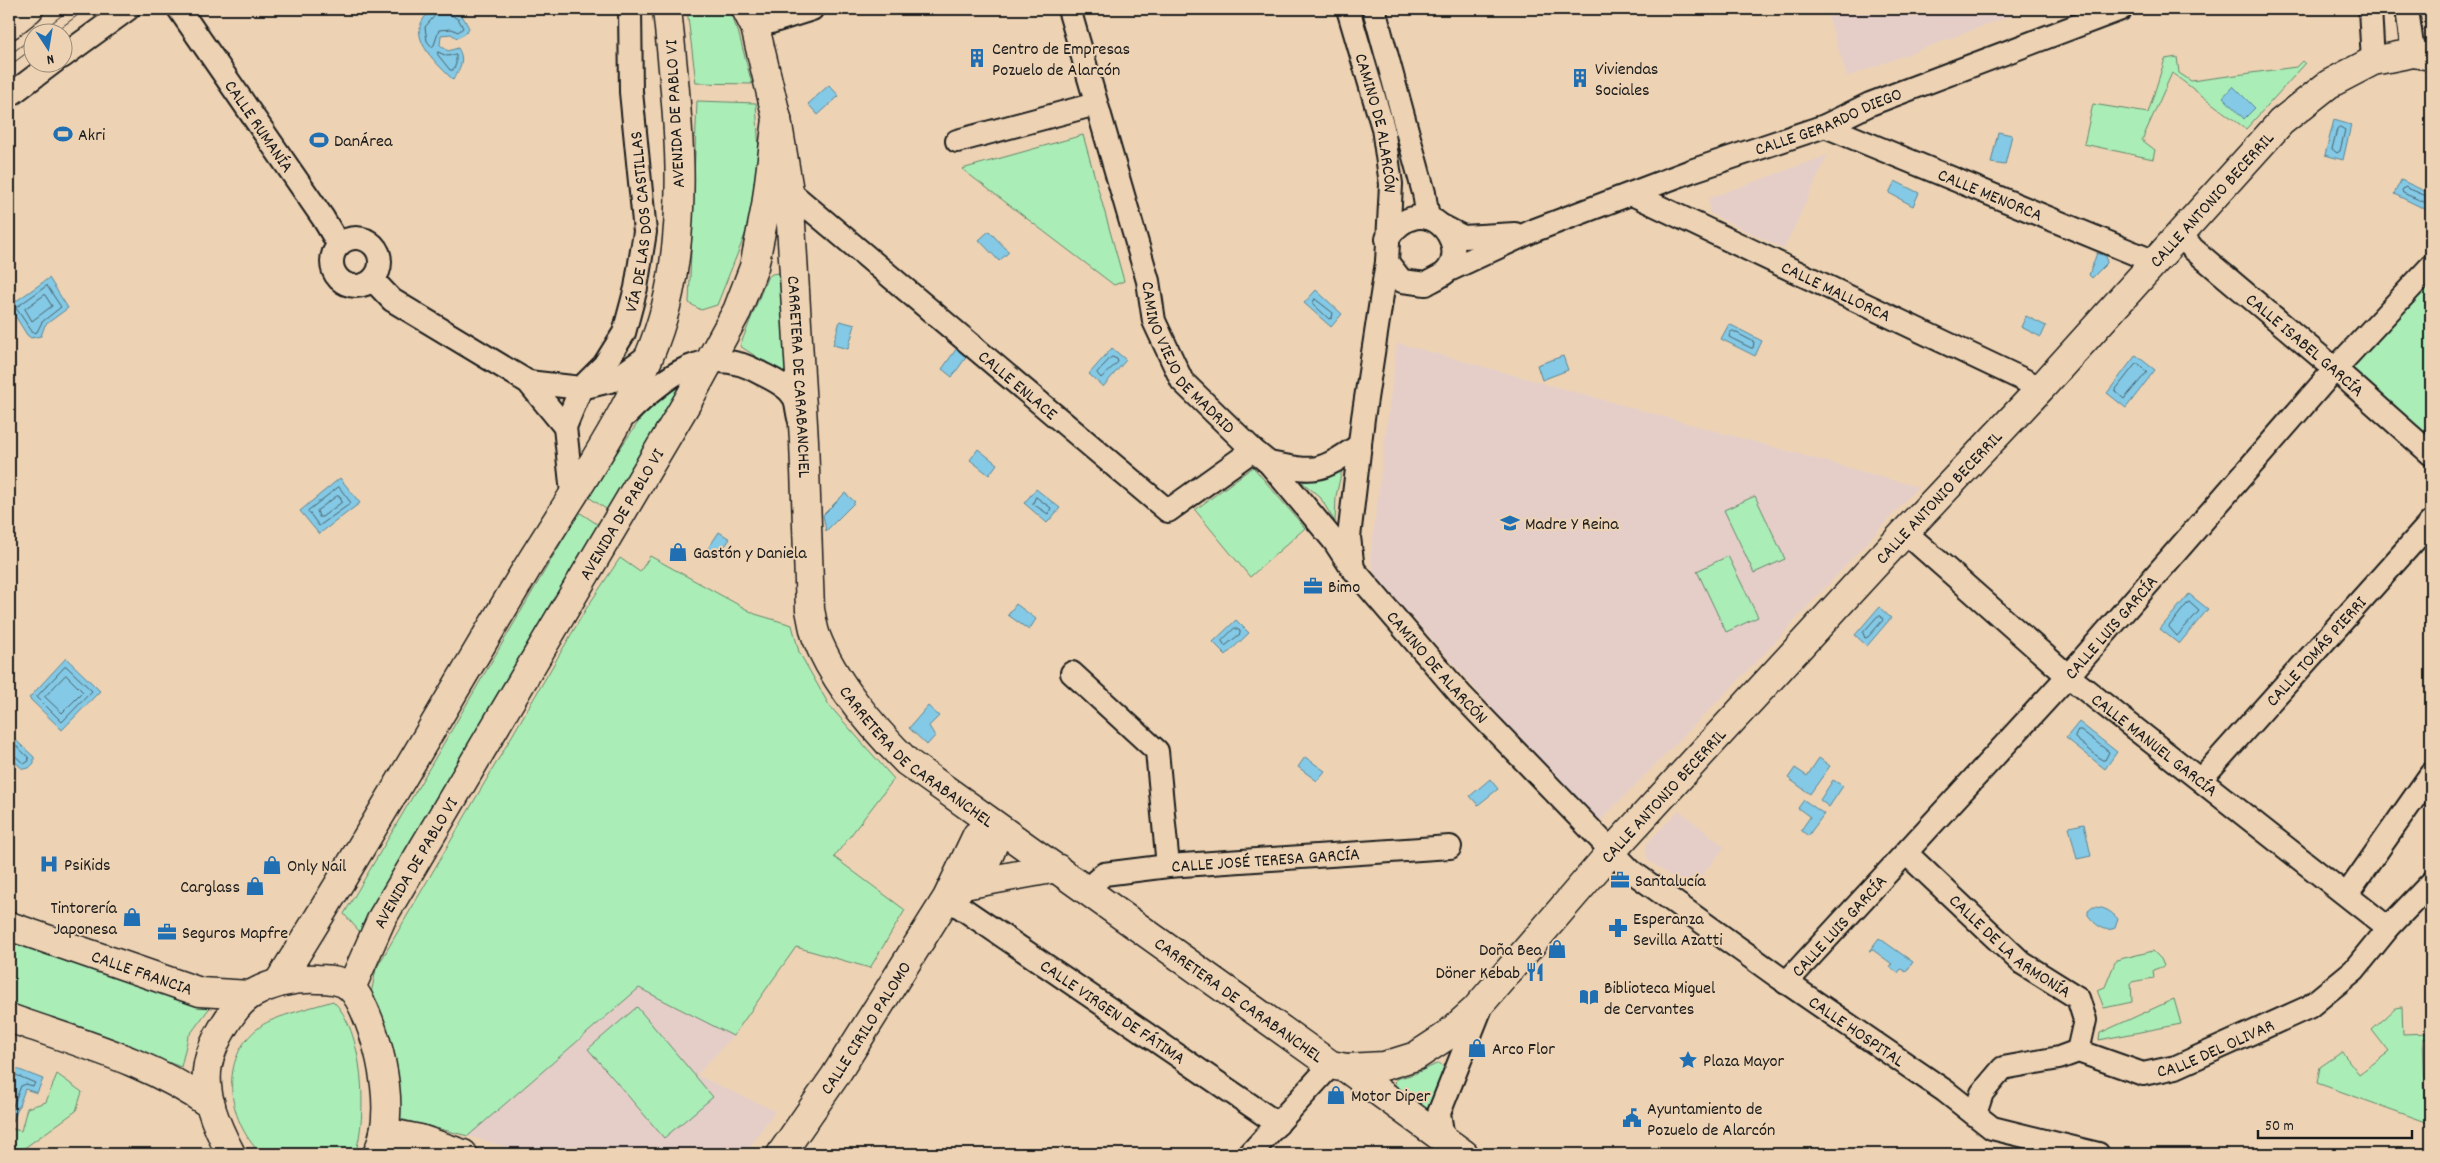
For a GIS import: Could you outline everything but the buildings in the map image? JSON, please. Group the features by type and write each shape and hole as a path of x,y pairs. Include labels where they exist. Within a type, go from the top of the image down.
{"main road":[{"path":"9,25 29,9"},
{"name":"AVENIDA DE PABLO VI","path":"278,983 572,493 616,425 649,355 666,307 676,249 679,182 675,90 667,9"},
{"name":"AVENIDA DE PABLO VI","path":"351,988 382,918 712,359 737,311 754,268 766,206 777,119 751,18"},
{"name":"CALLE ANTONIO BECERRIL","path":"1339,1066 1384,1066 1416,1056 1445,1037 1484,1000 1611,852 1905,532 2041,388 2282,122 2329,84 2373,61 2422,55"},
{"name":"CARRETERA DE CARABANCHEL","path":"777,119 790,191 804,441 810,610 816,636 830,664 874,729 907,762 1453,1146"},
{"name":"CALLE CIRILO PALOMO","path":"781,1154 835,1076 956,892 992,852 996,838 994,825"},
{"path":"956,892 1058,868"},
{"name":"CALLE FRANCIA","path":"9,926 200,992 250,995"},
{"path":"231,1154 219,1130 207,1084 208,1064 213,1048 220,1032 250,995 278,983 305,978 332,979 351,988 364,1011 377,1044 386,1098 381,1143 420,1138 463,1154"},
{"path":"9,1018 146,1066 182,1084 211,1105"}],"street":[{"path":"72,50 128,9"},
{"name":"CALLE RUMANÍA","path":"179,9 318,210 339,245"},
{"name":"VÍA DE LAS DOS CASTILLAS","path":"572,493 565,426 581,388 604,365 624,333 636,288 645,232 631,92 630,9"},
{"path":"751,18 812,9"},
{"name":"CAMINO VIEJO DE MADRID","path":"1069,9 1148,281 1154,321 1182,381 1261,456 1334,541 1353,570"},
{"name":"CAMINO DE ALARCÓN","path":"1348,9 1383,128 1390,184 1386,239"},
{"name":"CAMINO DE ALARCÓN","path":"1374,9 1424,193 1436,222"},
{"name":"CALLE GERARDO DIEGO","path":"1447,271 1535,230 1690,171 1825,126 1870,104 2121,9"},
{"path":"2370,9 2373,61"},
{"path":"2407,9 2422,55"},
{"path":"9,96 41,72"},
{"path":"957,141 1096,104"},
{"name":"CALLE MENORCA","path":"1825,126 2155,262"},
{"name":"CALLE ENLACE","path":"790,191 1168,511 1261,456"},
{"name":"CALLE MALLORCA","path":"1632,194 2041,388"},
{"path":"1353,570 1349,538 1360,445 1387,262 1386,239 1396,225 1411,218 1436,222 1452,240 1453,256 1447,271 1426,284 1402,281 1387,262"},
{"name":"CALLE GERARDO DIEGO","path":"1436,222 1463,237 1508,235 1535,230"},
{"name":"CALLE ISABEL GARCÍA","path":"2180,233 2193,249 2335,369 2431,454"},
{"path":"353,239 368,241 374,246 378,252 380,266 373,280 358,286 350,285 336,276 333,260 339,245 353,239"},
{"name":"CALLE LUIS GARCÍA","path":"1786,983 2068,676 2335,369 2431,266"},
{"path":"373,280 392,300 528,382 565,426"},
{"path":"528,382 581,388 614,380 649,355"},
{"path":"616,425 648,393 680,370 712,359 733,361 752,368 780,384 793,396 804,441"},
{"path":"1261,456 1306,470 1328,466 1360,445"},
{"name":"CALLE TOMÁS PIERRI","path":"2200,779 2431,522"},
{"name":"CALLE MANUEL GARCÍA","path":"1905,532 2068,676 2388,928"},
{"name":"CAMINO DE ALARCÓN","path":"1353,570 1462,695 1596,833 1611,852"},
{"path":"1072,673 1157,751 1168,866"},
{"path":"2347,894 2431,774"},
{"name":"CALLE JOSÉ TERESA GARCÍA","path":"1087,889 1104,874 1168,866 1450,847"},
{"name":"CALLE HOSPITAL","path":"1611,852 1631,871 1786,983 1975,1114 1992,1128 2098,1154"},
{"name":"CALLE DE LA ARMONÍA","path":"1906,853 2022,963 2078,998 2085,1020 2078,1051"},
{"name":"CALLE DEL OLIVAR","path":"2078,1051 2143,1074 2176,1067 2309,1007 2354,970 2388,928 2431,883"},
{"name":"CALLE VIRGEN DE FÁTIMA","path":"956,892 1278,1124"},
{"name":"CALLE ANTONIO BECERRIL","path":"1453,1146 1439,1113 1484,1000"},
{"path":"1975,1114 1982,1094 2003,1068 2059,1058 2078,1051"},
{"path":"1250,1154 1278,1124 1339,1066"}],"shaded area":[{"path":"1826,9 2029,9 1847,77"},
{"path":"1828,155 1784,249 1709,213 1709,198"},
{"path":"1397,343 1918,487 1766,652 1600,821 1500,717 1375,575 1370,558"},
{"path":"1679,810 1725,847 1690,890 1647,859 1646,844"},
{"path":"639,988 733,1036 697,1075 775,1111 745,1154 532,1154 468,1136"}],"green space":[{"path":"687,9 728,9 738,31 752,84 696,83"},
{"path":"2177,57 2179,73 2191,81 2296,67 2302,61 2305,64 2246,129 2172,73 2142,140 2155,150 2153,159 2084,144 2093,104 2148,113 2165,59"},
{"path":"697,101 756,103 760,170 754,212 717,305 701,310 689,303"},
{"path":"1083,135 1124,281 1114,285 962,169"},
{"path":"779,273 784,282 787,377 740,346 767,278 772,274"},
{"path":"2431,277 2431,438 2352,368"},
{"path":"692,366 609,511 587,496 653,401"},
{"path":"1253,467 1305,528 1250,577 1195,510"},
{"path":"1342,470 1336,496 1335,522 1320,497 1302,482 1325,478"},
{"path":"1755,496 1785,559 1754,573 1724,510"},
{"path":"579,512 600,526 360,932 344,914"},
{"path":"650,556 755,614 792,625 799,652 829,705 894,779 834,857 905,910 870,968 796,947 733,1036 639,988 468,1136 392,1117 370,999 376,969 586,609 620,558 640,572"},
{"path":"1728,556 1758,617 1726,632 1697,571"},
{"path":"9,938 211,1006 188,1037 181,1067 9,1002"},
{"path":"2153,951 2161,959 2164,966 2153,970 2154,978 2131,982 2132,1002 2104,1008 2097,990 2105,987 2116,960"},
{"path":"2174,999 2181,1024 2099,1040 2100,1033"},
{"path":"333,1001 343,1014 357,1052 362,1097 359,1138 355,1154 261,1154 249,1140 240,1124 234,1107 233,1071 238,1054 247,1039 261,1026 284,1015"},
{"path":"637,1007 713,1097 664,1138 588,1049"},
{"path":"2402,1007 2403,1034 2430,1033 2431,1028 2431,1038 2423,1039 2426,1116 2431,1119 2429,1123 2317,1083 2320,1067 2342,1052 2359,1074 2389,1052 2372,1030 2396,1008"},
{"path":"1439,1063 1447,1070 1431,1107 1422,1110 1394,1090 1396,1079 1414,1074"},
{"path":"57,1074 82,1092 76,1111 16,1154 9,1154 9,1128 21,1131 27,1108 46,1102"}],"water":[{"path":"445,9 463,17 469,28 465,34 457,38 451,34 441,35 440,45 448,51 458,48 460,53 461,65 453,80 427,52 420,35 420,26 424,18 433,11"},
{"path":"829,85 839,96 818,115 808,104"},
{"path":"2233,86 2255,108 2244,119 2223,97"},
{"path":"2334,120 2351,125 2343,160 2325,155"},
{"path":"1998,132 2012,135 2005,165 1991,163"},
{"path":"2401,180 2431,194 2429,211 2394,194"},
{"path":"1895,181 1919,193 1913,206 1889,193"},
{"path":"989,231 1009,252 999,261 979,240"},
{"path":"2097,253 2106,256 2107,263 2092,278 2089,275"},
{"path":"49,278 68,308 45,325 41,336 31,338 27,335 9,306"},
{"path":"1316,290 1342,314 1331,327 1304,303"},
{"path":"2026,316 2046,326 2041,337 2021,327"},
{"path":"840,321 855,325 848,349 833,345"},
{"path":"1729,324 1762,341 1755,356 1721,339"},
{"path":"957,348 967,356 952,377 942,369"},
{"path":"1112,348 1126,360 1103,387 1089,374"},
{"path":"2136,355 2155,370 2126,408 2107,393"},
{"path":"1563,356 1568,370 1542,380 1537,365"},
{"path":"978,449 997,464 989,475 970,460"},
{"path":"340,478 360,503 319,534 300,511"},
{"path":"1036,489 1060,508 1047,523 1024,503"},
{"path":"845,493 855,502 826,531 823,515"},
{"path":"719,532 730,539 717,557 707,550"},
{"path":"2189,594 2208,609 2179,644 2160,629"},
{"path":"1016,604 1036,619 1029,630 1008,615"},
{"path":"1879,607 1891,618 1867,646 1855,635"},
{"path":"1236,620 1249,633 1226,655 1213,642"},
{"path":"66,658 100,691 62,730 29,698"},
{"path":"928,706 939,716 929,726 935,736 927,745 909,728"},
{"path":"2079,722 2117,752 2105,769 2066,738"},
{"path":"9,734 34,757 34,763 29,768 23,769 9,757"},
{"path":"1305,757 1325,771 1317,781 1298,767"},
{"path":"1819,758 1830,766 1810,794 1788,778 1795,768 1807,776"},
{"path":"1490,779 1498,789 1478,805 1470,796"},
{"path":"1833,780 1843,786 1829,807 1820,800"},
{"path":"1804,800 1824,814 1808,836 1801,830 1810,817 1798,808"},
{"path":"2084,824 2091,856 2077,859 2069,827"},
{"path":"2093,907 2104,909 2115,916 2118,919 2115,928 2107,929 2093,922 2088,915 2088,911"},
{"path":"1879,938 1913,962 1906,972 1901,969 1898,973 1890,967 1892,964 1873,950 1869,951"},
{"path":"9,1066 43,1079 37,1093 25,1089 13,1122 9,1121"}],"tram line":[{"path":"53,22 70,9"},
{"path":"68,22 86,9"},
{"path":"9,55 22,45"},
{"path":"9,66 22,56"}],"place":[{"name":"Centro de Empresas Pozuelo de Alarcón","path":"977,58"},
{"name":"Viviendas Sociales","path":"1580,78"},
{"name":"Akri","path":"63,134"},
{"name":"DanÁrea","path":"319,140"},
{"name":"Madre Y Reina","path":"1510,523"},
{"name":"Gastón y Daniela","path":"678,552"},
{"name":"Bimo","path":"1313,586"},
{"name":"PsiKids","path":"49,864"},
{"name":"Only Nail","path":"272,865"},
{"name":"Santalucía","path":"1620,880"},
{"name":"Carglass","path":"255,886"},
{"name":"Tintorería Japonesa","path":"132,917"},
{"name":"Esperanza Sevilla Azatti","path":"1618,928"},
{"name":"Seguros Mapfre","path":"167,932"},
{"name":"Doña Bea","path":"1557,949"},
{"name":"Döner Kebab","path":"1535,972"},
{"name":"Biblioteca Miguel de Cervantes","path":"1589,997"},
{"name":"Arco Flor","path":"1477,1048"},
{"name":"Plaza Mayor","path":"1688,1060"},
{"name":"Motor Diper","path":"1336,1095"},
{"name":"Ayuntamiento de Pozuelo de Alarcón","path":"1632,1118"}]}
